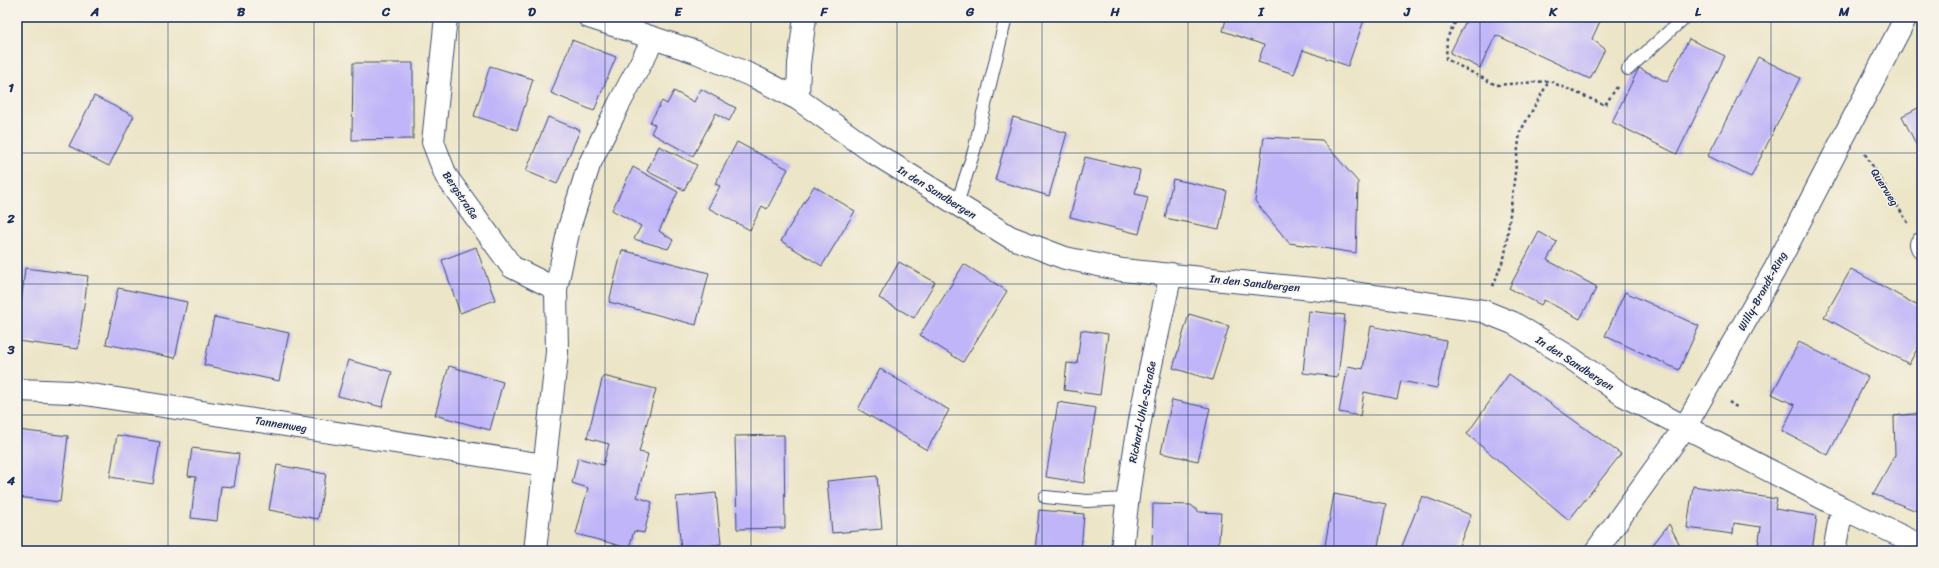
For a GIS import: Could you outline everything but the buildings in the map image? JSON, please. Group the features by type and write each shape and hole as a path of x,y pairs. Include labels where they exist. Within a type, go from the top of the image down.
{"street":[{"name":"Bergstraße","path":"446,17 433,142 446,176 512,268 556,289"},
{"name":"In den Sandbergen","path":"589,17 696,52 755,77 798,99 874,153 1010,237 1065,258 1122,270 1352,293 1483,311 1513,323 1571,358 1624,395 1842,508 1922,546"},
{"path":"798,99 799,64 805,17"},
{"name":"Willy-Brandt-Ring","path":"1596,551 1685,427 1775,269 1906,17"},
{"path":"535,551 557,352 556,289 569,228 589,165 654,38"},
{"name":"Richard-Uhle-Straße","path":"1122,551 1126,499 1143,403 1171,274"},
{"name":"Tannenweg","path":"17,390 72,392 544,465"},
{"path":"1834,551 1842,508"}],"lane":[{"path":"957,204 974,151 1006,17"},
{"path":"1628,69 1685,17"},
{"path":"1045,497 1087,501 1126,499"}],"path":[{"path":"1458,17 1447,38 1446,59 1496,85 1549,81 1605,106 1628,69"},
{"path":"1483,311 1505,255 1520,132 1549,81"},
{"name":"Querweg","path":"1848,128 1921,245"}]}
